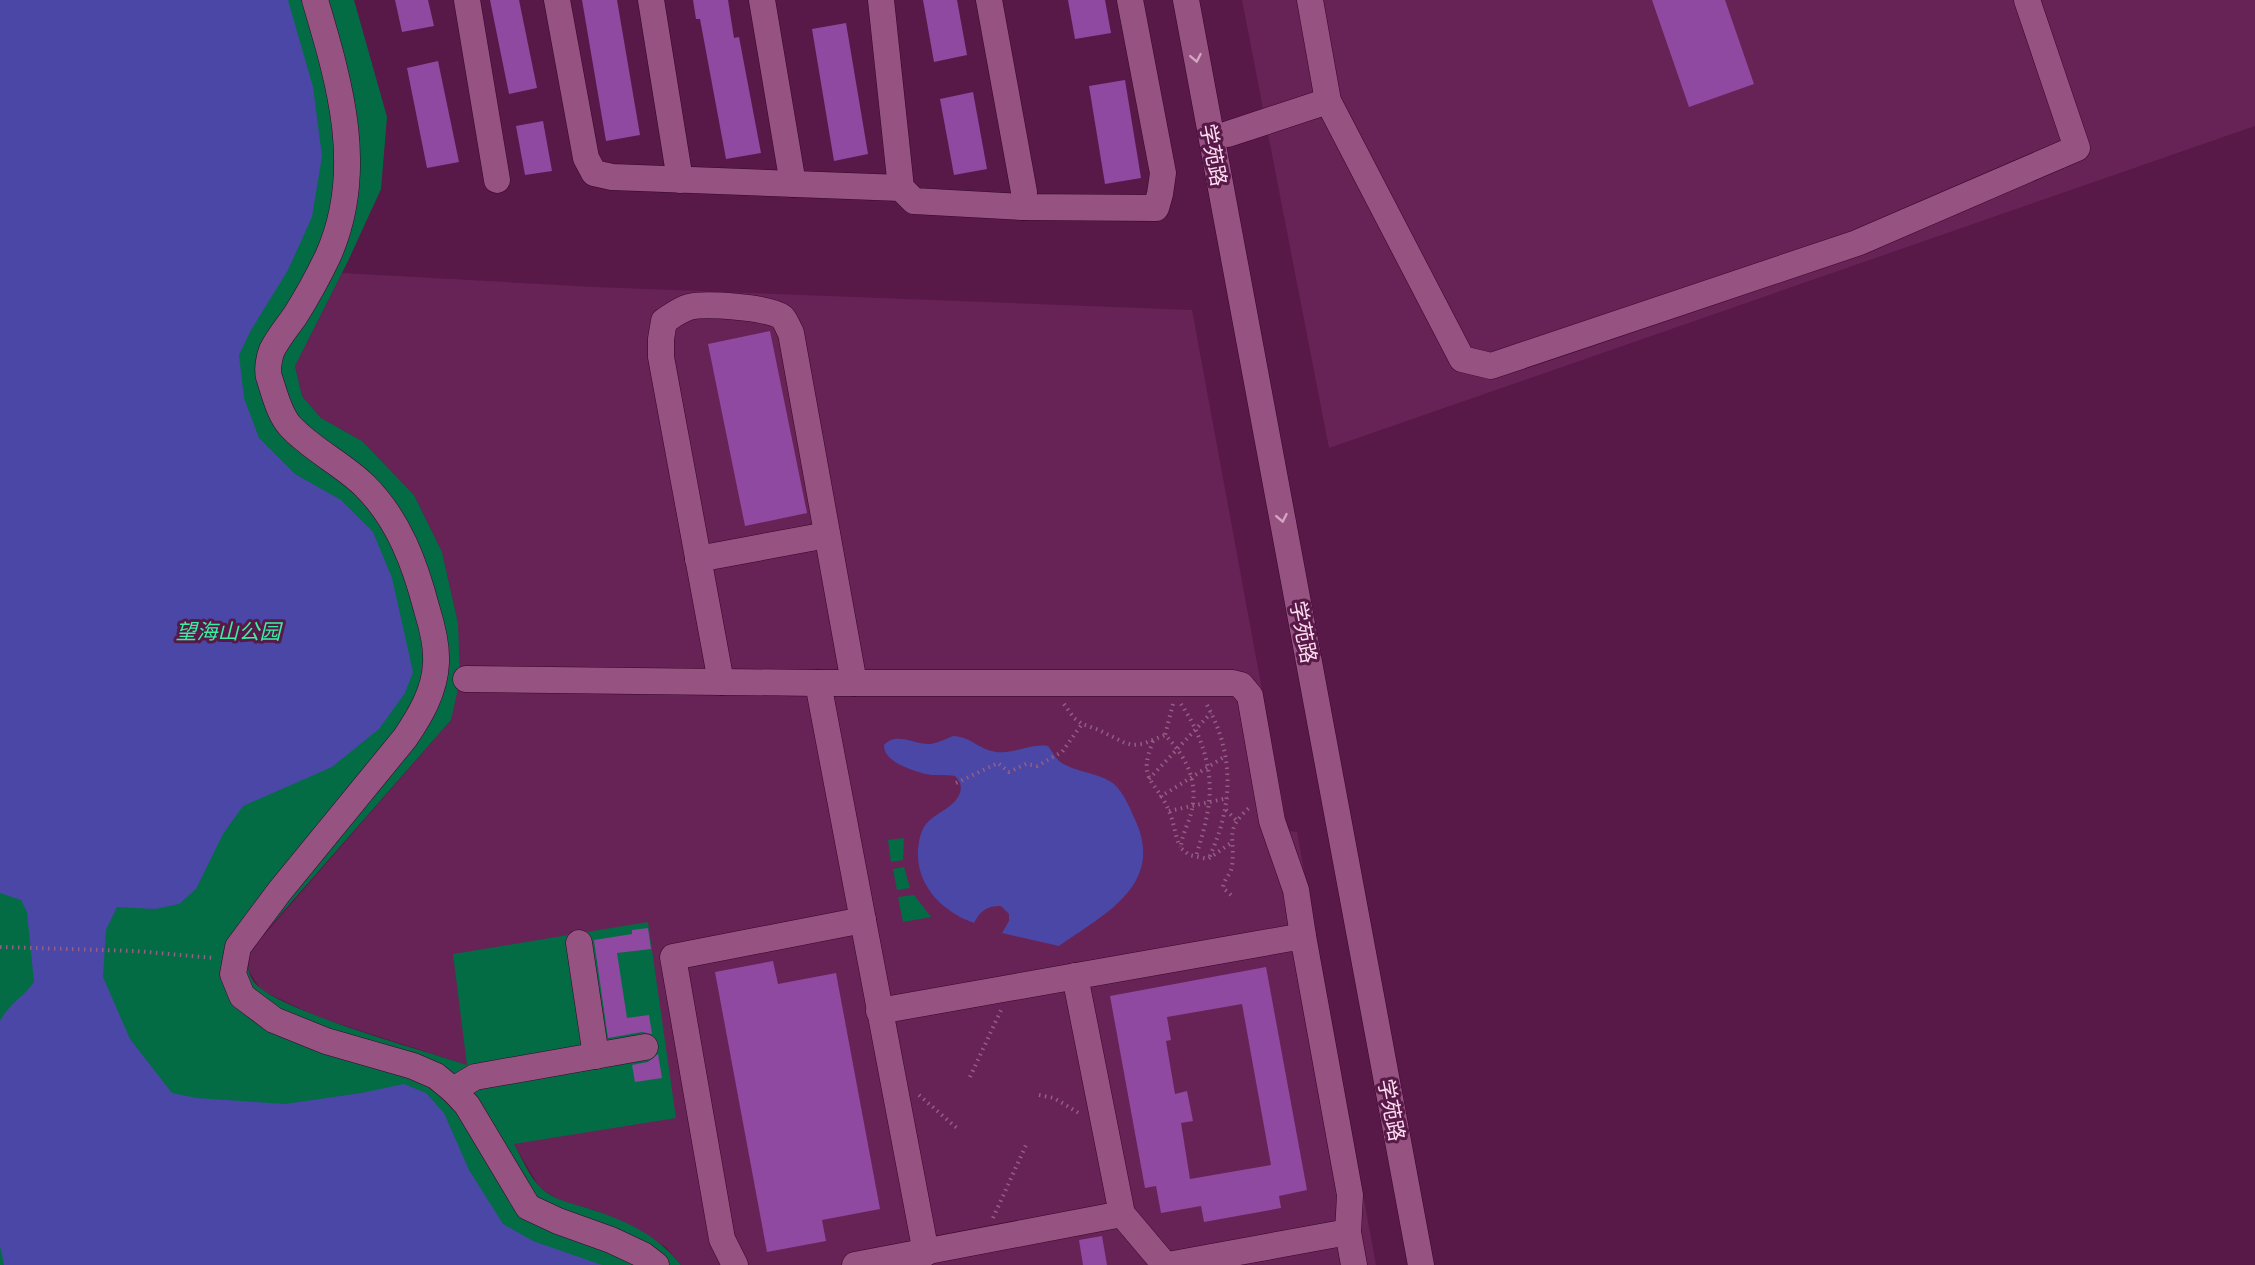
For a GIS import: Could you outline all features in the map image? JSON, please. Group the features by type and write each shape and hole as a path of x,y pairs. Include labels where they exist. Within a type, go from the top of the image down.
{"street":[{"path":"315,0 338,78 346,126 346,174 342,218 328,256 310,291 272,351 268,372 289,425 364,484 400,532 419,577 432,628 436,663 422,712 385,763 279,892 238,947 233,974 242,996 274,1020 326,1041 412,1066 436,1076 467,1105 528,1207 558,1221 611,1240 643,1255 656,1265"},
{"path":"467,0 497,180"},
{"path":"557,0 586,158 594,173 612,177 901,188"},
{"path":"651,0 680,180"},
{"path":"762,0 793,184"},
{"path":"881,0 901,188 914,201 1023,207 1156,208 1162,173 1130,0"},
{"path":"989,0 1024,192 1023,207"},
{"name":"学苑路","path":"1186,0 1421,1265"},
{"name":"学苑路","path":"1204,0 1436,1265"},
{"path":"1310,0 1328,101 1462,359 1491,366 1857,243 2077,148 2027,0"},
{"path":"1228,134 1328,101"},
{"path":"721,682 662,357 661,339 664,321 690,306 758,308 772,311 784,319 791,333 854,682"},
{"path":"698,559 827,535"},
{"path":"466,679 1233,683 1247,690 1250,696 1272,820 1296,890 1350,1195 1348,1232 1354,1265"},
{"path":"818,682 926,1253"},
{"path":"735,1265 722,1239 673,957 863,920"},
{"path":"879,1011 1303,936"},
{"path":"579,943 596,1056"},
{"path":"1075,976 1122,1214 1166,1265 1255,1255 1348,1232"},
{"path":"453,1090 475,1077 645,1047"},
{"path":"855,1265 1122,1214"}],"path":[{"path":"1060,683 1064,704 1074,718 1082,724 1133,745 1165,735"},
{"path":"1193,683 1211,713 1221,736 1228,798 1226,810 1208,859"},
{"path":"1165,735 1176,695 1196,729 1207,768 1209,802 1196,857"},
{"path":"1149,779 1211,713"},
{"path":"956,783 998,763 1009,772 1026,764 1037,766 1062,752 1082,724"},
{"path":"1165,735 1178,749 1192,777 1193,806 1180,848"},
{"path":"1153,740 1146,759 1149,779 1169,811 1180,848 1189,855 1208,859 1231,843"},
{"path":"1160,797 1224,758"},
{"path":"1169,811 1228,798"},
{"path":"1231,896 1223,888 1223,883 1230,874 1232,863 1233,826 1254,803 1268,799"},
{"path":"1226,810 1237,821"},
{"path":"0,947 136,951 206,956 236,961"},
{"path":"970,1077 1010,987"},
{"path":"892,1080 914,1091 959,1130"},
{"path":"1039,1095 1054,1098 1088,1118 1103,1118"},
{"path":"987,1240 996,1211 1026,1145"}],"shaded area":[{"name":"望海山公园","path":"0,0 288,0 313,87 322,156 312,217 288,270 251,330 239,355 244,398 259,438 295,474 341,500 373,532 392,578 413,672 405,693 379,729 332,767 243,806 223,834 196,889 179,904 155,909 117,907 106,930 103,977 130,1039 172,1093 197,1098 285,1104 404,1084 426,1093 444,1113 469,1170 503,1224 533,1241 602,1265 4,1265 0,1246 0,1021 7,1010 34,982 27,912 21,900 0,893"},
{"path":"1242,0 2255,0 2255,126 1329,448"},
{"path":"342,273 594,287 1192,310 1288,831 1297,832 1376,1265 681,1265 666,1247 595,1210 563,1202 540,1188 467,1065 318,1017 261,990 249,971 248,960 252,949 451,720 458,623 442,552 414,495 362,441 321,418 302,396 295,366"},
{"path":"953,736 997,752 1041,745 1048,746 1059,761 1065,765 1101,777 1114,784 1127,803 1137,824 1143,846 1142,865 1135,882 1124,897 1109,911 1059,946 1002,933 1009,921 1009,914 1001,906 985,910 974,923 963,918 942,905 927,886 919,863 918,850 921,833 930,820 955,801 961,788 960,783 955,776 925,774 893,761 885,751 884,745 895,739 930,744"}],"green space":[{"name":"望海山公园","path":"0,0 354,0 387,117 381,189 295,366 302,396 321,418 362,441 414,495 442,552 458,623 460,679 451,720 259,939 251,954 248,970 253,981 266,992 289,1004 352,1029 467,1065 453,954 648,922 676,1118 514,1144 533,1178 547,1193 560,1200 632,1226 653,1238 681,1265 0,1265"},
{"path":"904,838 903,860 891,862 888,840"},
{"path":"904,867 910,888 897,890 893,869"},
{"path":"914,895 931,917 903,922 898,897"}],"building":[{"path":"395,0 428,0 434,26 402,32"},
{"path":"490,0 519,0 537,88 509,94"},
{"path":"582,0 617,0 640,135 606,141"},
{"path":"693,0 728,0 734,38 739,37 761,153 726,159 700,19 696,19"},
{"path":"923,0 957,0 967,55 934,62"},
{"path":"1068,0 1105,0 1111,33 1075,39"},
{"path":"1652,0 1725,0 1754,84 1689,107"},
{"path":"846,23 868,154 834,161 812,29"},
{"path":"438,61 459,162 427,168 407,68"},
{"path":"1125,80 1141,178 1105,184 1089,86"},
{"path":"973,92 987,169 954,175 940,99"},
{"path":"543,121 552,171 525,175 516,126"},
{"path":"770,331 807,513 745,526 708,344"},
{"path":"648,928 651,949 617,953 627,1018 649,1015 652,1034 642,1032 608,1038 594,940 632,934 632,930"},
{"path":"773,961 778,984 836,973 880,1209 822,1220 826,1241 767,1252 715,972"},
{"path":"1266,967 1307,1190 1279,1196 1281,1208 1204,1222 1201,1206 1161,1213 1156,1186 1145,1188 1110,996","holes":["1242,1004 1271,1165 1190,1179 1181,1123 1193,1121 1187,1091 1175,1094 1166,1041 1171,1040 1167,1017"]},
{"path":"658,1054 662,1078 635,1082 632,1065 648,1062"},
{"path":"1102,1236 1107,1265 1083,1265 1079,1240"}]}
